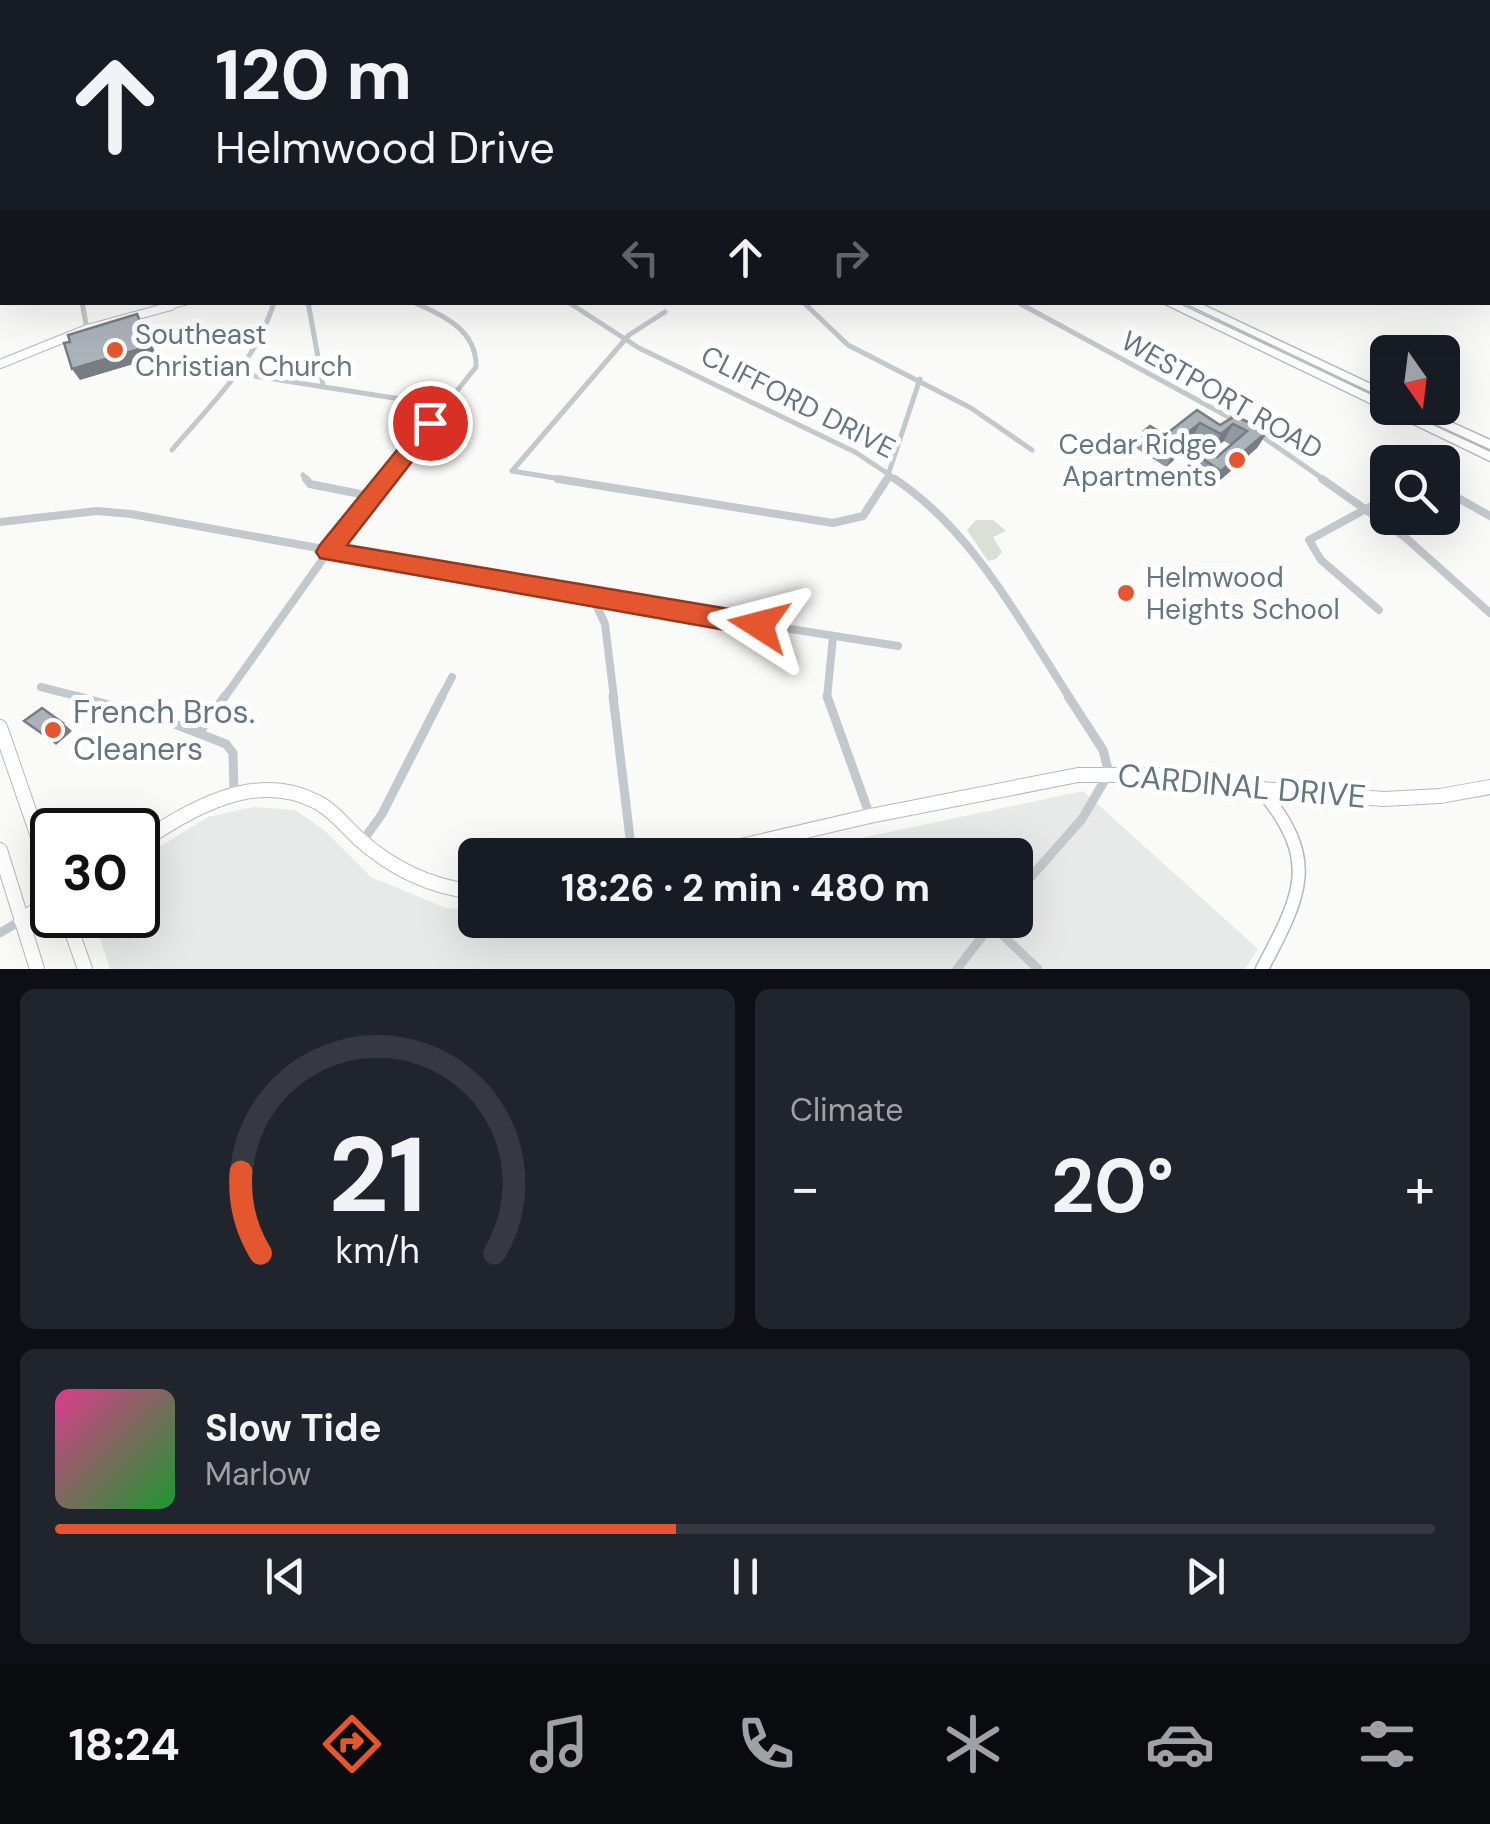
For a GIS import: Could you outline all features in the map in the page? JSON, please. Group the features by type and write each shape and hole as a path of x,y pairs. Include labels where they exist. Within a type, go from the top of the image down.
{"highway":[{"path":"1172,305 1490,458"},
{"path":"1194,305 1370,388"},
{"path":"1355,393 1490,466"},
{"path":"1450,425 1490,443"}],"main road":[{"path":"0,727 30,814"},
{"name":"CARDINAL DRIVE","path":"775,838 870,816 1109,773 1384,799 1440,796 1490,787"},
{"path":"160,831 202,805 234,794 282,792 326,808 396,868 434,885 458,889"},
{"path":"0,850 37,969"},
{"path":"21,920 30,914"},
{"path":"74,938 85,969"}],"street":[{"path":"83,305 87,329"},
{"path":"0,364 87,329 173,305"},
{"path":"172,450 261,335 273,305"},
{"path":"309,305 323,386"},
{"path":"200,733 370,496 474,372 477,350 469,336 418,305"},
{"name":"CLIFFORD DRIVE","path":"572,305 626,341 834,441 927,500 954,530 1103,750 1109,773"},
{"path":"806,305 848,345 971,408 1032,450"},
{"name":"WESTPORT ROAD","path":"1023,305 1249,428 1424,552 1490,613"},
{"path":"512,471 626,341 665,312"},
{"path":"234,373 445,406"},
{"path":"512,471 832,524 850,522 870,510 888,472 920,379"},
{"path":"303,476 310,484 370,496"},
{"path":"1460,499 1490,516"},
{"path":"1368,510 1315,534 1309,544 1321,560 1379,610"},
{"path":"0,522 97,511 131,514 592,598 898,646"},
{"path":"592,598 605,624 630,838"},
{"path":"833,636 827,699 870,816"},
{"path":"362,842 382,814 452,677"},
{"path":"41,687 226,744 233,753 234,794"},
{"path":"1033,874 1078,822 1109,773"},
{"path":"1260,789 1280,809 1302,874 1294,908 1262,969"},
{"path":"0,933 21,920"},
{"path":"958,969 981,938"},
{"path":"1008,938 1038,969"}],"shaded area":[{"path":"976,520 993,520 1006,531 993,537 1002,552 996,559 988,561 967,530"},
{"path":"1083,791 1258,949 1245,969 110,969 100,938 160,938 160,846 208,817 254,807 295,810 324,830 371,877 446,908 458,909 458,938 1033,938 1033,838 860,838"}],"building":[{"path":"137,314 150,346 72,369 64,343 70,342 68,335"},
{"path":"1197,410 1220,425 1235,416 1268,431 1221,471 1194,453 1200,448 1217,457 1247,431 1233,424 1221,434 1200,423 1177,441 1182,444 1175,450 1144,431 1150,426 1165,435"},
{"path":"42,708 63,723 47,737 24,721"}],"place":[{"name":"Southeast Christian Church","path":"115,350"},
{"name":"Cedar Ridge Apartments","path":"1237,460"},
{"name":"Helmwood Heights School","path":"1126,593"},
{"name":"French Bros. Cleaners","path":"53,730"}],"route":[{"path":"430,423 328,552 759,625"}]}
